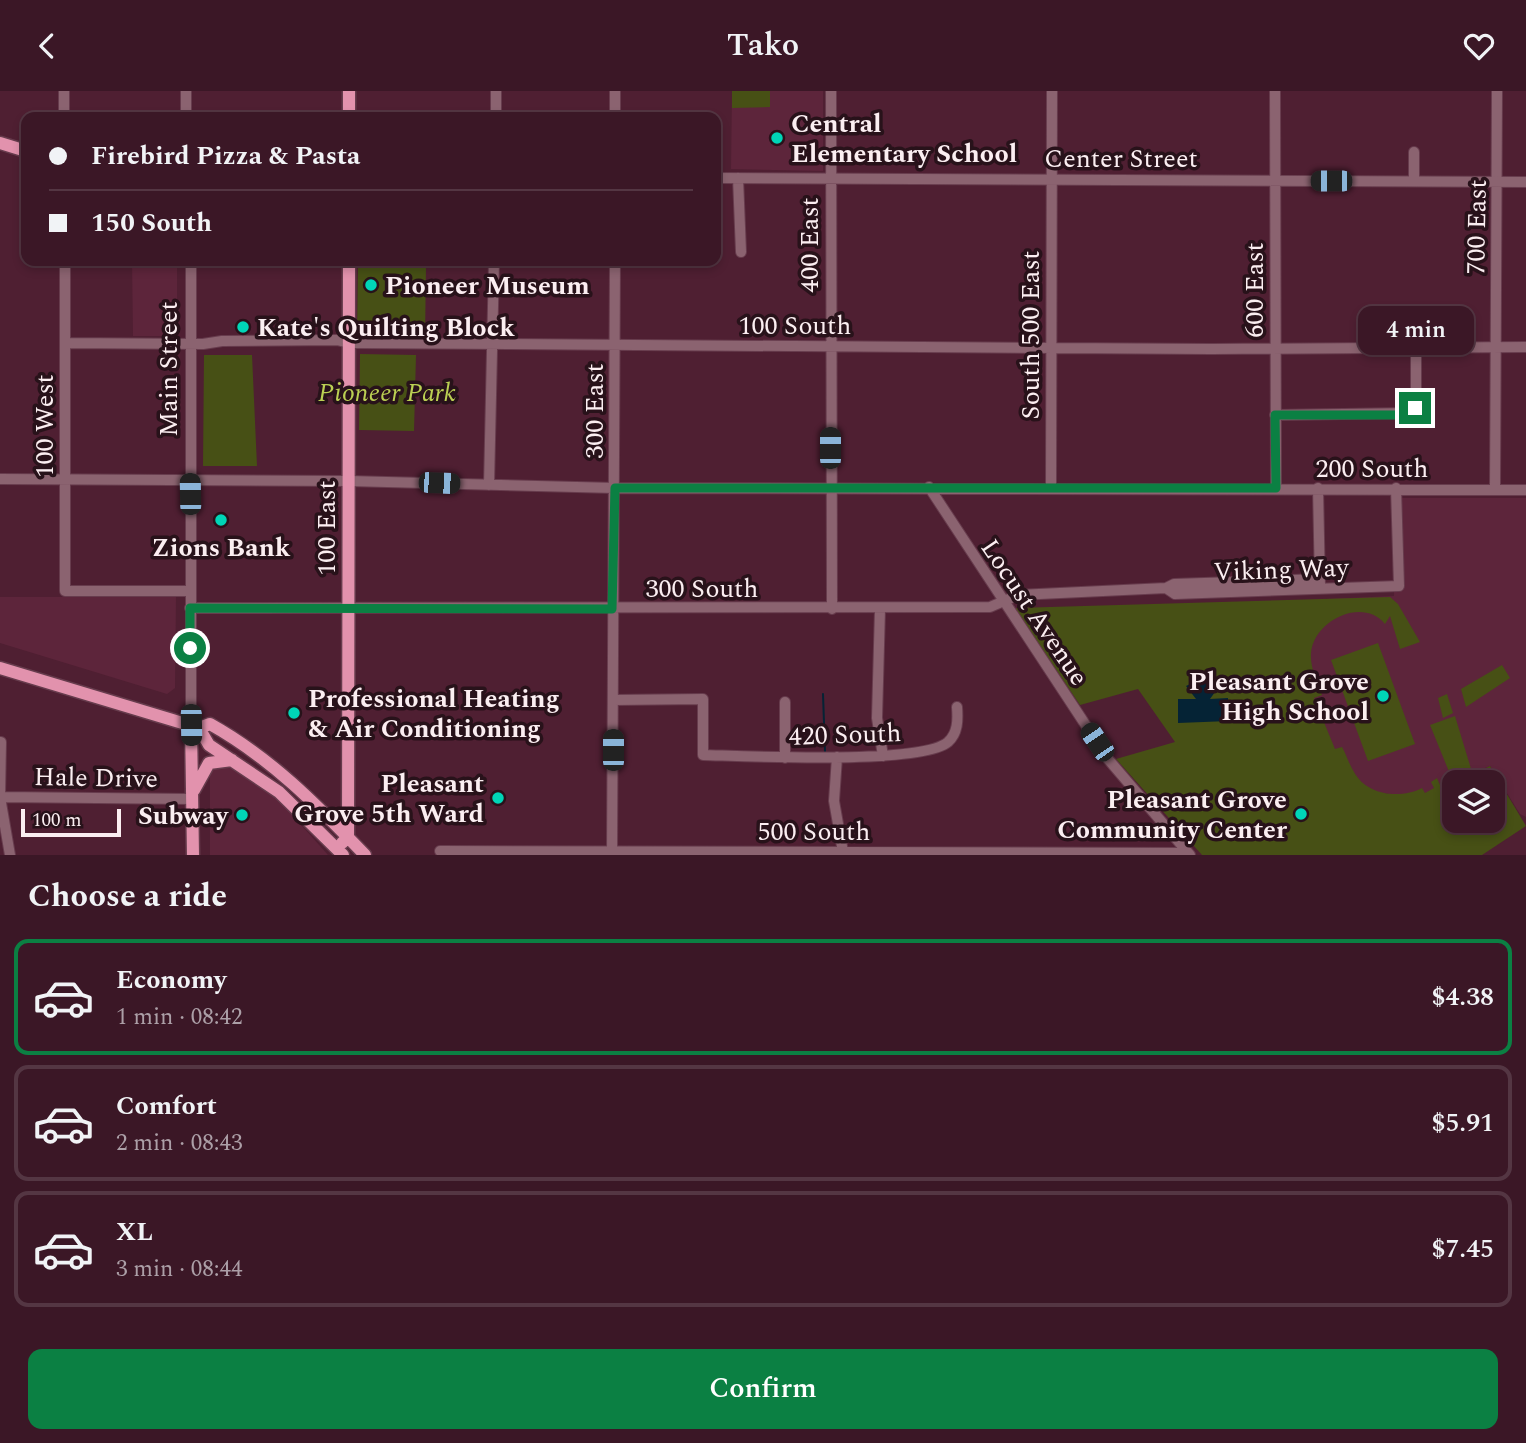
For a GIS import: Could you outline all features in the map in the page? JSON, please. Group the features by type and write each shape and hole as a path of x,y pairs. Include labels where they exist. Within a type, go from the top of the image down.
{"main road":[{"path":"349,91 349,112"},
{"path":"0,143 21,149"},
{"name":"100 East","path":"344,845 348,798 349,266"},
{"path":"0,668 195,726 210,724 229,734 285,774 327,815 344,845 365,855"},
{"path":"195,726 209,745 236,760 279,792 353,855"},
{"name":"Main Street","path":"192,855 195,726"},
{"path":"192,796 201,772 209,763 221,759 236,760"},
{"path":"327,815 340,809 348,798"}],"street":[{"path":"64,91 64,112"},
{"path":"186,91 186,112"},
{"path":"496,91 496,112"},
{"path":"615,91 615,112"},
{"name":"400 East","path":"831,91 832,609"},
{"name":"South 500 East","path":"1051,488 1052,91"},
{"name":"600 East","path":"1275,91 1276,488"},
{"name":"700 East","path":"1495,490 1497,91"},
{"path":"1414,152 1414,181"},
{"name":"Center Street","path":"721,178 1526,181"},
{"path":"738,179 741,252"},
{"name":"100 West","path":"65,266 65,591 190,591"},
{"name":"Main Street","path":"191,266 190,608 195,726"},
{"path":"489,485 494,266"},
{"name":"300 East","path":"612,853 615,266"},
{"name":"100 South","path":"65,342 191,344 337,340 349,343 830,347 1526,347"},
{"path":"1275,415 1407,415 1415,408 1416,348"},
{"name":"200 South","path":"0,479 349,481 615,488 1526,490"},
{"name":"Locust Avenue","path":"929,487 1108,759 1189,854"},
{"path":"1318,488 1320,584"},
{"name":"Viking Way","path":"1002,601 1018,595 1042,593 1166,588 1175,594 1320,584 1399,586 1396,488"},
{"name":"300 South","path":"190,608 880,609 990,607 1002,601"},
{"path":"880,609 877,718 883,756"},
{"name":"420 South","path":"614,699 703,699 703,755 785,758 883,756 936,750 950,741 958,726 957,707"},
{"path":"785,702 785,758"},
{"path":"1,742 0,797 10,855"},
{"path":"837,757 834,801 843,852"},
{"name":"Hale Drive","path":"0,797 192,796"},
{"name":"500 South","path":"440,852 1189,854"}],"shaded area":[{"name":"Central Elementary School","path":"732,91 823,91 823,171 731,169"},
{"path":"132,266 177,266 177,336 133,336"},
{"name":"Pleasant Grove High School","path":"1396,498 1526,498 1526,817 1520,814 1505,790 1505,770 1492,770 1490,766 1481,770 1442,770 1442,787 1418,798 1243,774 1235,603 1394,596"},
{"path":"0,597 176,597 175,688 167,694 0,643"},
{"path":"220,763 232,764 278,799 328,855 210,855 210,772"}],"green space":[{"path":"732,91 770,91 770,107 732,108"},
{"name":"Pioneer Park","path":"358,266 426,267 425,339 361,338 357,334"},
{"name":"Pioneer Park","path":"360,354 416,355 414,431 359,430"},
{"path":"204,355 252,355 257,466 203,466"},
{"path":"1390,597 1398,604 1420,642 1400,649 1390,616 1385,624 1376,616 1365,613 1341,616 1330,622 1314,641 1312,664 1322,695 1314,698 1335,749 1342,747 1360,780 1376,791 1404,794 1422,788 1425,793 1434,788 1431,782 1437,778 1440,785 1442,784 1442,833 1505,833 1505,791 1526,826 1482,855 1202,855 1116,759 1175,742 1138,689 1080,705 1014,608"},
{"path":"1378,643 1415,744 1368,761 1331,660"},
{"path":"1502,665 1510,678 1466,707 1461,689"},
{"path":"1447,694 1453,713 1443,718 1438,698"},
{"path":"1455,716 1471,770 1448,770 1430,725"}],"water":[{"path":"1203,678 1220,685 1210,699 1228,698 1229,721 1178,723 1178,699 1196,699 1186,686"}],"waterway":[{"path":"823,694 825,752"}],"place":[{"name":"Central Elementary School","path":"777,138"},
{"name":"Pioneer Museum","path":"371,285"},
{"name":"Kate's Quilting Block","path":"243,327"},
{"name":"Zions Bank","path":"221,520"},
{"name":"Pleasant Grove High School","path":"1383,696"},
{"name":"Professional Heating & Air Conditioning","path":"294,713"},
{"name":"Pleasant Grove 5th Ward","path":"498,798"},
{"name":"Pleasant Grove Community Center","path":"1301,814"},
{"name":"Subway","path":"242,815"}],"route":[{"path":"190,648 190,608 340,606 612,609 615,488 1276,488 1275,415 1407,415 1415,408"}]}
